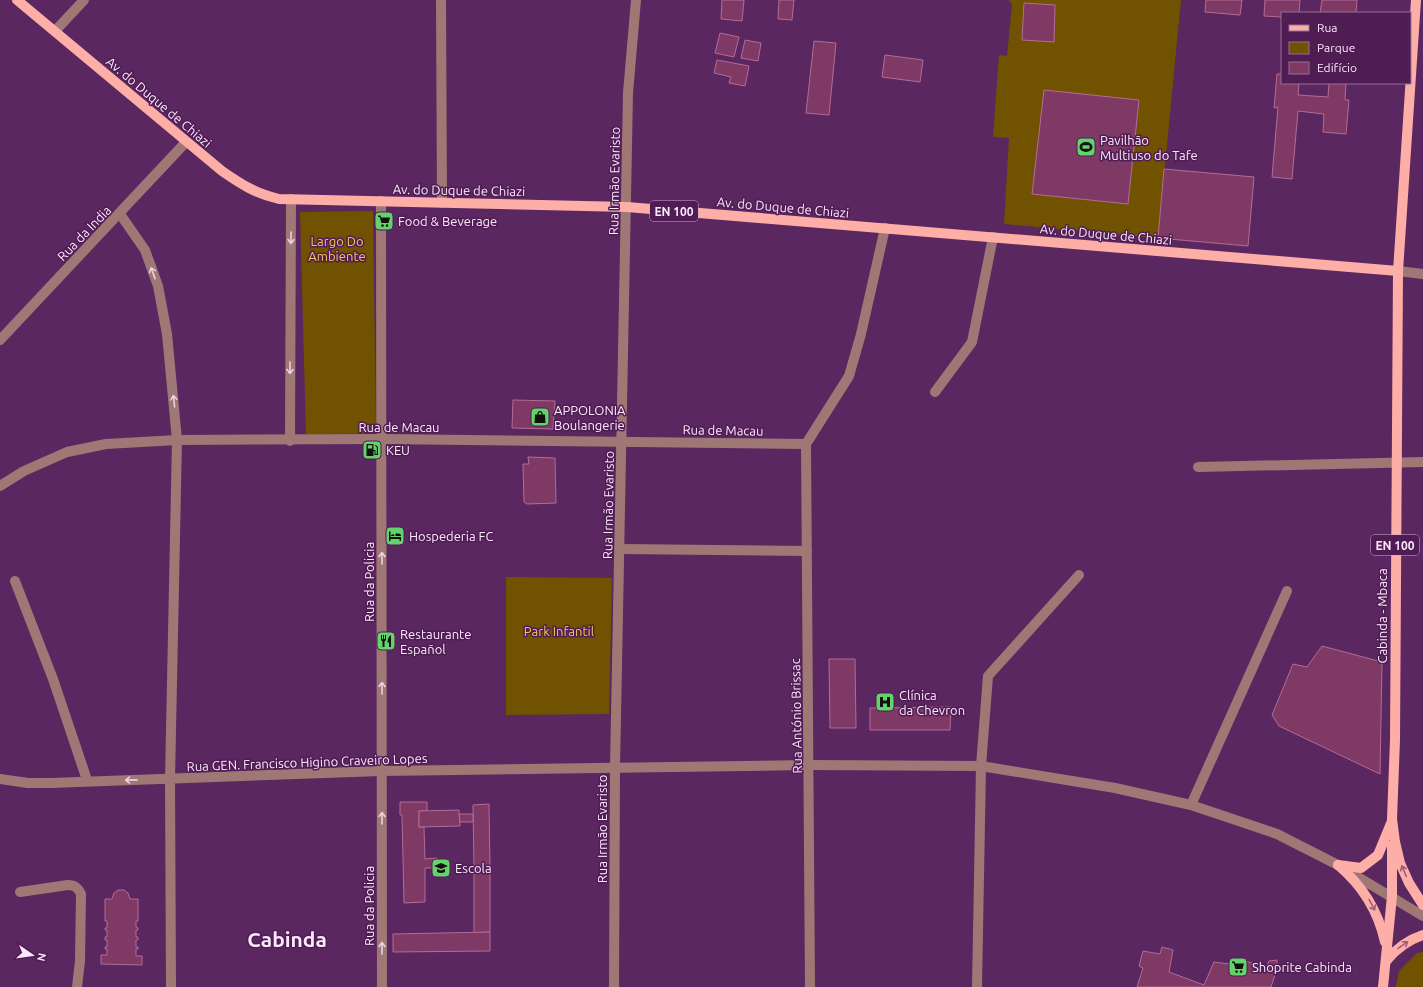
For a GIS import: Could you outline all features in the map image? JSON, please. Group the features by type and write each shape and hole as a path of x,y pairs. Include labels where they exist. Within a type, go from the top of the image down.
{"main road":[{"name":"Av. do Duque de Chiazi","path":"17,0 186,142 243,185 260,194 279,198 627,207 1398,272"},
{"name":"Cabinda - Mbaca","path":"1411,76 1416,0"},
{"name":"Cabinda - Mbaca","path":"1410,84 1398,272 1395,740 1392,819 1400,863 1409,883 1423,905"},
{"path":"1338,865 1361,868 1378,855 1392,819"},
{"path":"1383,987 1387,960 1392,896 1392,819"},
{"path":"1338,865 1356,882 1374,906 1381,924 1387,960"},
{"path":"1387,960 1403,945 1423,935"}],"street":[{"path":"55,31 84,0"},
{"path":"441,0 442,203"},
{"name":"Rua Irmão Evaristo","path":"614,987 615,768 628,93 636,0"},
{"name":"Rua da India","path":"0,340 186,142"},
{"path":"290,441 291,199"},
{"name":"Rua da Policia","path":"381,201 382,987"},
{"path":"120,214 145,250 158,286 167,334 177,440 170,779 171,987"},
{"path":"806,444 849,376 865,320 885,228"},
{"path":"935,392 972,342 993,237"},
{"path":"1398,272 1423,274"},
{"name":"Rua de Macau","path":"0,486 24,471 67,452 106,444 177,440 290,441 382,439 806,444"},
{"name":"Rua António Brissac","path":"806,444 810,987"},
{"path":"1198,466 1423,462"},
{"path":"620,549 807,551"},
{"path":"977,987 981,766 988,676 1079,575"},
{"path":"15,581 53,679 87,780"},
{"path":"1191,805 1287,591"},
{"name":"Rua GEN. Francisco Higino Craveiro Lopes","path":"0,779 28,783 382,771 809,765 981,766 1115,788 1191,805 1277,834 1338,865 1392,896 1423,916"},
{"path":"20,892 68,884 79,890 81,894 80,961 77,987"}],"green space":[{"path":"1009,0 1181,0 1158,238 1004,224 1009,138 993,137 999,55 1007,56 1012,5"},
{"name":"Largo Do Ambiente","path":"373,211 376,433 306,435 300,212"},
{"name":"Park Infantil","path":"506,577 612,578 609,714 506,715"},
{"path":"1423,952 1423,987 1396,987 1399,971 1417,953"}],"building":[{"path":"722,0 744,0 742,21 721,19"},
{"path":"779,0 794,0 792,20 778,19"},
{"path":"1206,0 1242,0 1240,15 1205,12"},
{"path":"1265,0 1300,0 1299,12 1281,12 1281,17 1264,16"},
{"path":"1322,0 1357,0 1356,12 1320,12"},
{"path":"1024,3 1055,5 1054,42 1022,40"},
{"path":"720,33 739,37 734,57 715,53"},
{"path":"745,40 761,43 758,61 741,58"},
{"path":"814,41 836,43 829,115 806,113"},
{"path":"885,55 923,60 920,82 882,77"},
{"path":"717,60 749,66 745,86 729,83 731,77 714,73"},
{"path":"1277,74 1281,74 1281,84 1299,84 1298,95 1328,97 1329,84 1346,84 1345,100 1349,100 1346,134 1323,132 1324,114 1298,111 1292,179 1272,177 1278,107 1274,108"},
{"name":"Pavilhão Multiuso do Tafe","path":"1044,90 1139,100 1128,204 1032,194"},
{"path":"1164,169 1254,177 1248,246 1158,238"},
{"path":"513,400 555,401 553,429 512,428"},
{"path":"528,457 555,458 556,503 527,504 524,502 523,464 529,464"},
{"path":"1322,646 1382,662 1380,774 1279,726 1272,715 1293,664 1307,667"},
{"path":"829,659 855,659 856,728 830,728"},
{"path":"951,707 950,730 870,730 870,708"},
{"path":"400,802 427,802 427,811 419,811 419,827 424,827 425,859 437,858 437,868 425,868 425,902 404,903 402,815 400,815"},
{"path":"489,804 490,869 474,869 473,805"},
{"path":"459,810 460,826 419,827 419,811"},
{"path":"459,814 473,814 473,822 460,822"},
{"path":"474,869 490,869 490,932 474,933"},
{"path":"118,890 124,890 128,893 130,899 138,899 138,921 136,921 136,927 138,930 136,930 136,937 138,937 138,940 136,940 136,947 138,947 138,949 136,949 136,956 142,956 142,965 101,964 101,955 107,955 107,949 105,949 105,947 107,947 107,940 105,940 105,937 107,937 107,930 105,930 105,928 107,928 107,921 105,921 105,899 112,899 114,893"},
{"path":"490,932 490,951 393,952 393,934"},
{"name":"Shoprite Cabinda","path":"1162,947 1173,950 1169,972 1204,985 1214,962 1237,965 1240,959 1266,968 1269,961 1277,960 1277,969 1271,987 1137,987 1143,968 1139,966 1143,951 1160,954"}],"place":[{"name":"Pavilhão Multiuso do Tafe","path":"1086,147"},
{"name":"Food & Beverage","path":"384,221"},
{"name":"APPOLONIA Boulangerie","path":"540,417"},
{"name":"KEU","path":"372,450"},
{"name":"Hospederia FC","path":"395,536"},
{"name":"Restaurante Español","path":"386,641"},
{"name":"Clínica da Chevron","path":"885,702"},
{"name":"Escola","path":"441,868"},
{"name":"Shoprite Cabinda","path":"1238,967"}],"district":[{"name":"Cabinda","path":"287,939"}]}
